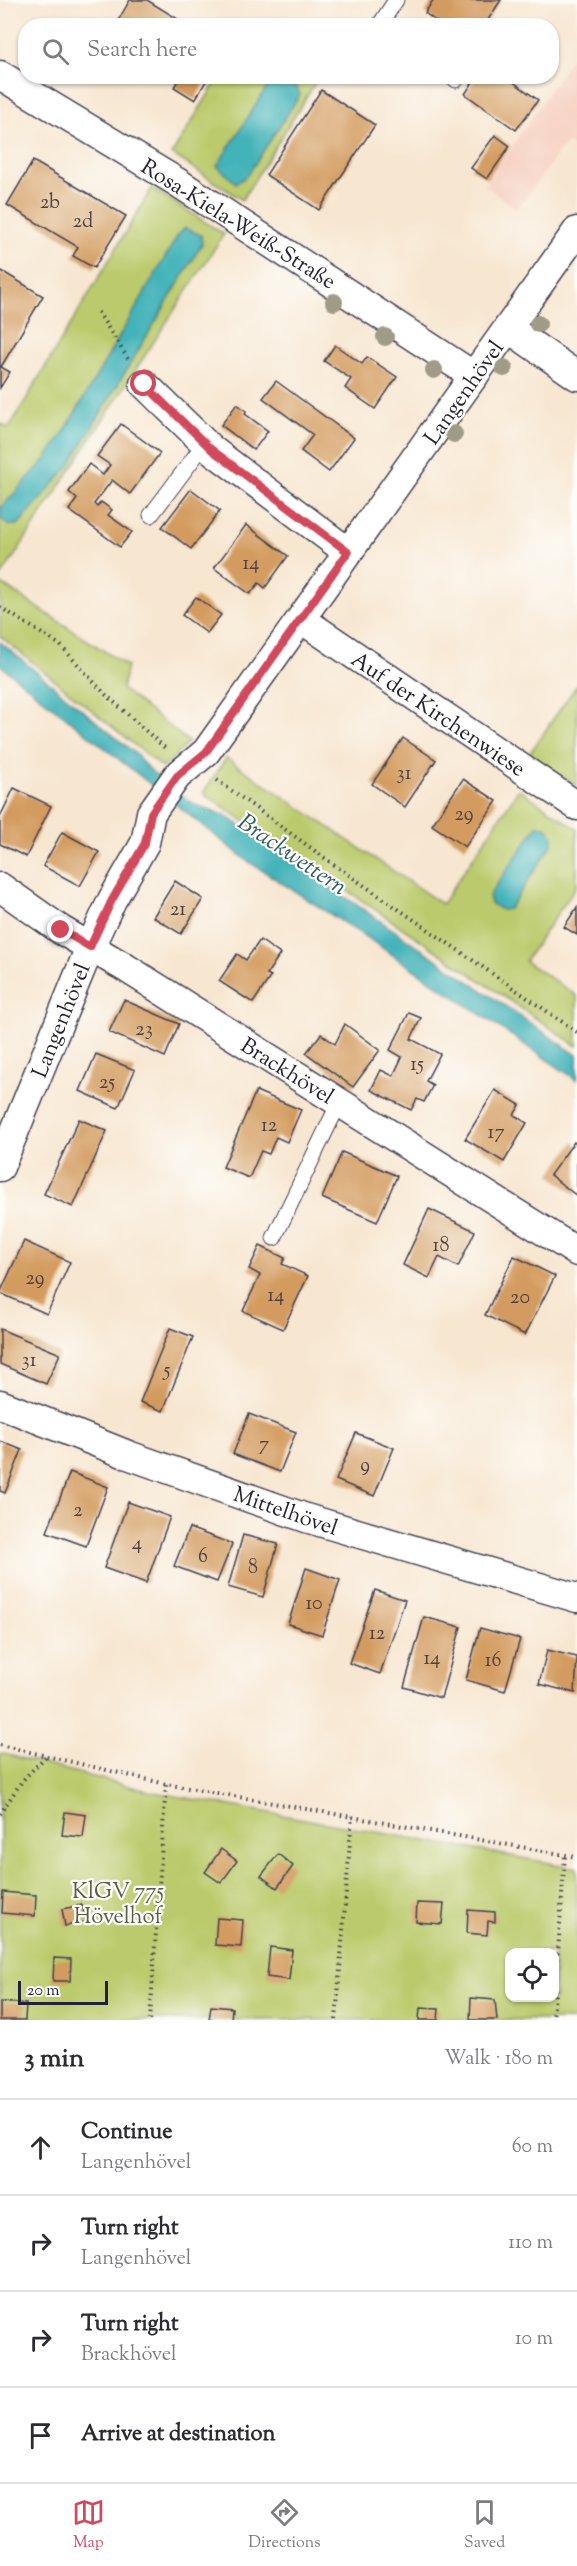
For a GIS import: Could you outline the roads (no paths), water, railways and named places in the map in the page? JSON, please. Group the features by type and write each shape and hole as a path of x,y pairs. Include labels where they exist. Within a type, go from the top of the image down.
{"street":[{"name":"Rosa-Kiela-Weiß-Straße","path":"0,75 177,182 474,376"},
{"name":"Langenhövel","path":"0,1167 90,947 112,900 145,843 151,813 186,770 206,752 577,231"},
{"path":"508,328 577,376"},
{"path":"138,374 205,443 348,552"},
{"name":"Auf der Kirchenwiese","path":"301,619 577,806"},
{"name":"Brackhövel","path":"0,886 61,930 577,1252"},
{"name":"Mittelhövel","path":"0,1404 128,1455 306,1518 577,1598"}],"lane":[{"path":"384,18 396,0"},
{"path":"151,515 205,443"},
{"path":"274,1239 339,1103"}],"water":[{"path":"269,84 296,86 300,95 247,176 236,183 217,166"},
{"path":"185,228 201,235 202,244 69,466 18,525 8,525 1,519 1,508 45,460 63,434 178,235"},
{"path":"0,642 137,755 156,776 175,791 192,803 226,816 577,1055 577,1080 369,939 246,860 0,665"},
{"path":"537,826 546,827 553,835 553,843 509,909 502,910 491,904 489,896"}],"water label":[{"name":"Brackwettern","path":"293,854"}],"park label":[{"name":"KlGV 775 Hövelhof","path":"118,1902"}]}
